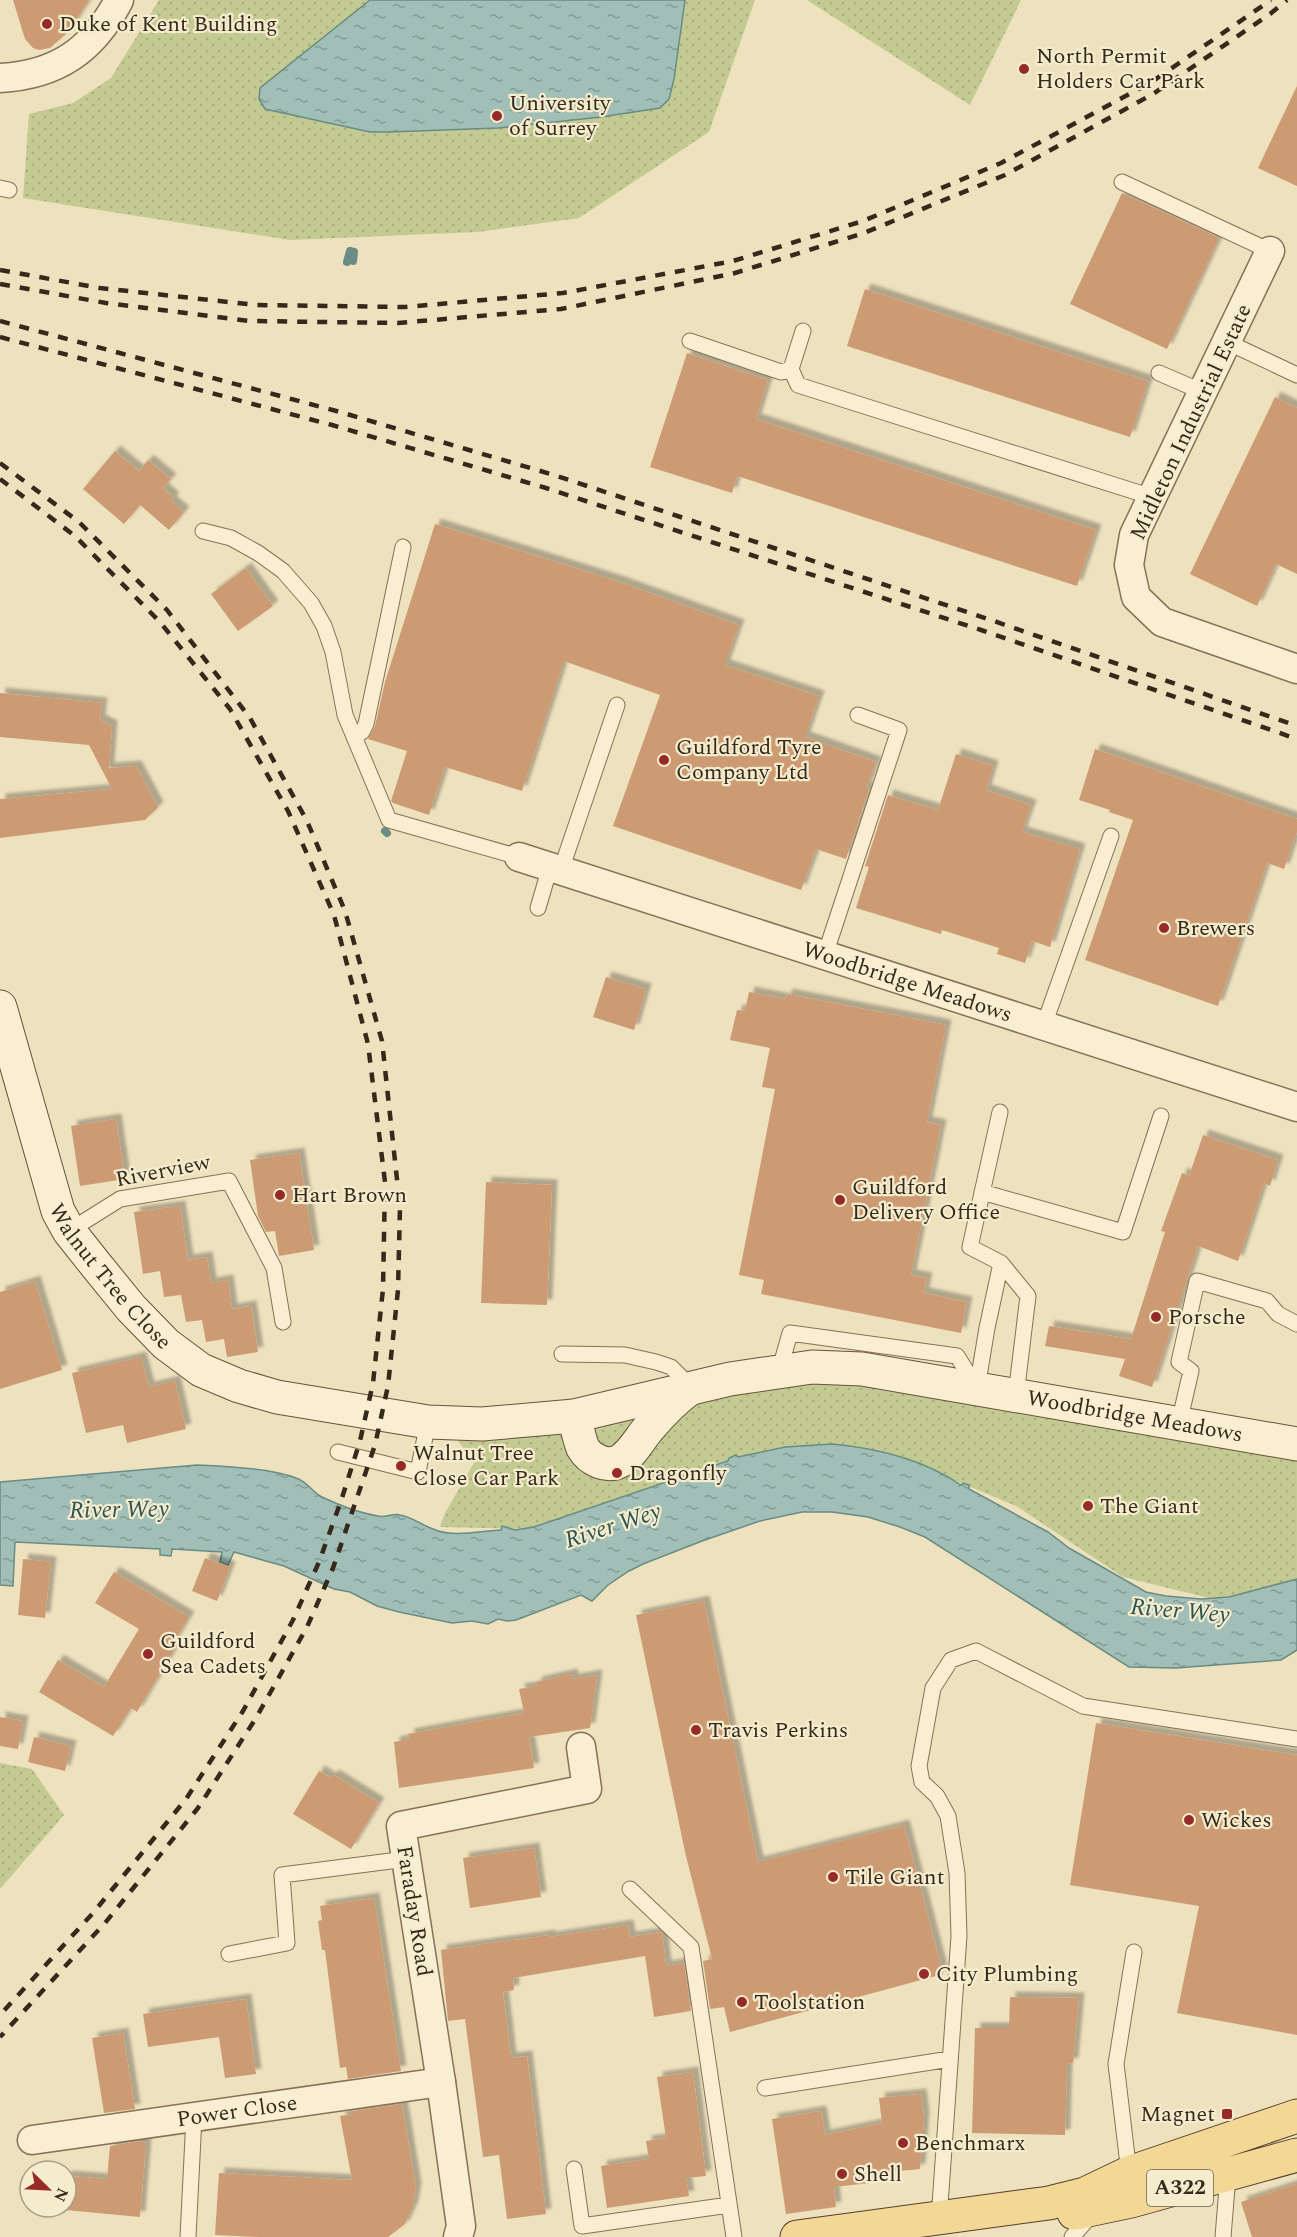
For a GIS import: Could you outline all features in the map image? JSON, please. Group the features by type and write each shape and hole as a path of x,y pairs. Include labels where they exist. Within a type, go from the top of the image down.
{"main road":[{"name":"A322","path":"797,2237 939,2220 1049,2203 1085,2194 1128,2173 1297,2116"},
{"name":"A322","path":"906,2237 1056,2217 1131,2201 1297,2155"}],"street":[{"path":"0,78 46,71 70,58 102,28 119,0"},
{"name":"Midleton Industrial Estate","path":"1270,251 1134,535 1129,565 1136,597 1162,622 1297,669"},
{"name":"Woodbridge Meadows","path":"519,857 1297,1107"},
{"name":"Walnut Tree Close","path":"0,1007 58,1211 69,1230 131,1308 166,1344 201,1370 239,1386 277,1397 359,1410"},
{"name":"Woodbridge Meadows","path":"359,1410 428,1422 482,1424 574,1416 730,1379 813,1367 862,1369 1297,1444"},
{"name":"Woodbridge Meadows","path":"574,1416 584,1448 590,1456 600,1462 612,1464 630,1453 674,1400 689,1389"},
{"name":"Faraday Road","path":"463,2233 401,1826 587,1789 580,1748"},
{"name":"Power Close","path":"32,2140 441,2082"}],"lane":[{"path":"1122,182 1270,251"},
{"path":"803,331 791,369 798,385 1152,497"},
{"path":"690,341 781,372 791,369"},
{"path":"1227,342 1297,375"},
{"path":"1159,373 1203,392"},
{"path":"204,531 231,538 258,553 283,570 311,603 324,626 333,652 345,715 389,820 519,857"},
{"path":"354,737 362,732 366,724 404,547"},
{"path":"538,908 556,868 617,705"},
{"path":"825,955 899,730 858,715"},
{"path":"1044,1025 1111,836"},
{"path":"1000,1112 970,1247 1000,1263 1028,1296 1016,1395"},
{"path":"982,1192 1123,1232 1161,1116"},
{"name":"Riverview","path":"69,1230 120,1199 229,1181 274,1268 283,1322"},
{"path":"977,1388 1000,1263"},
{"path":"1179,1423 1191,1371 1179,1362 1197,1281 1267,1300 1278,1314 1297,1324"},
{"path":"562,1354 626,1355 671,1366 689,1389"},
{"path":"338,1452 418,1472 428,1422"},
{"path":"939,2220 959,1935 957,1873 948,1816 938,1796 922,1782 919,1766 933,1688 951,1660 976,1651 1083,1706 1297,1739"},
{"path":"1280,1737 1297,1726"},
{"path":"229,1954 286,1942 282,1875 406,1859"},
{"path":"630,1888 691,1947 734,2237"},
{"path":"1128,2173 1116,2064 1134,1952"},
{"path":"765,2088 950,2059"},
{"path":"188,2237 194,2117"},
{"path":"574,2169 582,2226 729,2205"},
{"path":"1223,2237 1228,2175"},
{"path":"1072,2237 1098,2208"}],"green space":[{"path":"159,0 370,0 259,99 265,109 314,120 669,98 674,79 685,0 755,0 709,132 579,218 478,232 290,240 23,198 29,114 73,103 111,78"},
{"path":"807,0 1021,0 970,105"},
{"path":"825,1376 1202,1445 1297,1456 1297,1588 1221,1601 1123,1577 1016,1506 923,1467 532,1529 440,1527 445,1513 474,1463 455,1436 530,1435 599,1428 750,1388"},
{"path":"0,1763 32,1769 64,1815 0,1889"}],"water":[{"path":"370,0 685,0 674,79 669,99 660,108 498,128 389,132 370,132 265,109 259,99 260,88"},
{"name":"River Wey","path":"832,1444 900,1457 932,1469 961,1485 963,1483 969,1485 969,1489 1048,1532 1069,1548 1146,1592 1201,1599 1229,1597 1297,1579 1297,1650 1281,1660 1176,1668 1129,1667 925,1537 868,1517 832,1512 802,1512 760,1521 643,1564 608,1585 592,1601 581,1595 516,1620 498,1619 488,1624 472,1621 452,1623 377,1606 350,1592 334,1589 284,1566 234,1552 228,1565 220,1562 222,1552 172,1549 171,1556 160,1555 160,1549 15,1542 13,1586 0,1585 0,1482 197,1465 247,1468 296,1478 322,1497 356,1511 381,1516 400,1515 441,1532 467,1533 501,1530 502,1526 515,1530 534,1527 728,1461 736,1455 738,1457 785,1447"}],"building":[{"name":"Duke of Kent Building","path":"13,0 89,0 69,31 50,48 39,50 33,48 25,39"},
{"path":"1297,86 1297,186 1258,168"},
{"path":"1122,193 1219,238 1167,349 1070,304"},
{"path":"865,289 1148,381 1130,437 847,346"},
{"path":"687,353 768,380 756,419 1096,530 1077,586 737,476 732,493 650,467"},
{"path":"1275,397 1297,408 1297,574 1276,564 1257,606 1190,574"},
{"path":"115,451 139,471 148,460 171,479 163,488 174,498 171,501 184,512 169,530 140,505 124,524 83,489"},
{"path":"435,524 620,582 739,625 725,665 819,696 805,737 876,762 866,788 869,789 846,859 816,849 801,890 613,826 660,695 564,661 522,791 445,767 429,815 393,803 391,801 407,751 368,739 375,726 385,682"},
{"path":"246,568 273,606 238,631 211,594"},
{"path":"0,693 102,703 100,720 112,726 109,768 136,766 158,807 145,820 0,838 0,799 112,789 89,745 0,737"},
{"path":"1095,749 1297,819 1297,832 1284,869 1267,863 1218,1006 1085,960 1133,820 1079,800"},
{"path":"956,754 993,766 986,790 1031,805 1022,832 1080,849 1050,947 1032,941 1025,963 997,954 999,948 942,930 941,934 856,908 869,867 865,866 888,795 938,810"},
{"path":"606,977 646,989 634,1030 593,1017"},
{"name":"Guildford Delivery Office","path":"749,992 786,999 787,994 946,1025 927,1122 941,1125 911,1275 927,1278 924,1293 967,1302 961,1333 761,1294 764,1280 739,1275 775,1089 762,1087 770,1048 730,1040 737,1010 745,1011"},
{"path":"116,1119 125,1179 80,1186 71,1126"},
{"path":"1203,1135 1278,1160 1270,1186 1264,1183 1238,1261 1198,1246 1152,1387 1119,1376 1125,1359 1045,1346 1049,1326 1131,1339 1165,1232 1161,1231 1182,1173 1189,1176"},
{"name":"Hart Brown","path":"299,1153 314,1250 279,1256 275,1231 266,1232 258,1216 250,1160"},
{"path":"486,1182 552,1185 547,1305 481,1303"},
{"path":"180,1206 188,1260 207,1257 211,1283 228,1280 232,1309 251,1306 258,1352 227,1357 224,1339 206,1342 202,1320 186,1322 181,1295 164,1297 160,1271 143,1274 134,1212"},
{"path":"35,1281 62,1370 0,1389 0,1292"},
{"path":"141,1357 149,1387 175,1381 186,1429 127,1443 123,1425 86,1433 72,1373"},
{"path":"205,1558 230,1567 217,1601 192,1591"},
{"path":"23,1559 51,1562 45,1618 18,1615"},
{"name":"Guildford Sea Cadets","path":"114,1572 189,1617 172,1646 175,1648 137,1712 131,1708 113,1736 39,1692 58,1660 104,1687 139,1629 95,1603"},
{"path":"704,1601 758,1862 904,1825 943,1974 730,2032 724,2007 710,2009 703,1961 712,1959 685,1852 636,1615"},
{"path":"572,1674 573,1679 597,1675 590,1728 529,1737 534,1768 399,1788 394,1742 410,1739 408,1734 524,1713 519,1689 537,1686 536,1682"},
{"path":"0,1717 23,1721 18,1749 0,1746"},
{"name":"Wickes","path":"1096,1723 1297,1755 1297,2035 1177,2013 1199,1906 1070,1885"},
{"path":"34,1737 71,1746 65,1771 28,1762"},
{"path":"319,1771 331,1778 334,1775 379,1803 351,1849 293,1814"},
{"path":"534,1848 541,1897 470,1908 463,1858"},
{"path":"374,1898 401,2071 348,2079 346,2067 340,2068 325,1950 322,1950 318,1921 322,1920 320,1906"},
{"path":"628,1925 630,1937 662,1932 666,1966 684,1963 691,2011 654,2017 645,1956 513,1978 514,1990 503,1992 511,2058 527,2056 546,2214 507,2219 499,2155 483,2157 465,2019 448,2021 441,1950"},
{"path":"1010,1997 1079,1998 1073,2063 1067,2064 1065,2135 972,2133 975,2028 1009,2028"},
{"path":"246,1999 256,2074 225,2078 219,2037 148,2047 143,2014"},
{"path":"123,2033 135,2109 104,2113 92,2038"},
{"path":"693,2072 706,2176 686,2178 689,2196 607,2208 601,2166 649,2159 646,2141 666,2138 657,2077"},
{"path":"921,2094 924,2117 920,2169 879,2173 879,2182 834,2187 836,2207 786,2214 772,2119 821,2111 825,2135 882,2123 879,2098"},
{"path":"402,2104 416,2188 413,2206 405,2224 388,2237 215,2235 219,2173 352,2180 340,2116 353,2114 353,2111"},
{"path":"140,2141 146,2143 140,2217 78,2211 78,2177 107,2179 110,2146"},
{"path":"1297,2184 1297,2237 1252,2237 1241,2202"}],"waterway":[{"path":"347,262 350,251 354,252 353,261"}],"railway":[{"path":"0,270 100,288 256,305 405,307 563,293 733,261 863,221 1001,163 1150,83 1271,0"},
{"path":"0,284 106,303 250,321 398,323 561,309 735,273 864,233 1005,175 1153,94 1287,0"},
{"path":"0,321 340,412 554,475 991,620 1297,726"},
{"path":"0,337 332,425 546,488 984,631 1297,739"},
{"path":"0,463 79,522 167,610 250,718 307,821 345,911 382,1041 400,1207 398,1290 388,1386 375,1445 333,1568 307,1627 256,1718 198,1808 105,1923 0,2037"},
{"path":"0,479 75,536 160,622 230,709 288,811 334,915 368,1044 385,1182 383,1289 373,1383 360,1441 341,1501 319,1562 293,1620 243,1711 186,1799 93,1913 0,2015"}],"place":[{"name":"Duke of Kent Building","path":"47,24"},
{"name":"North Permit Holders Car Park","path":"1024,69"},
{"name":"University of Surrey","path":"497,116"},
{"name":"Guildford Tyre Company Ltd","path":"664,760"},
{"name":"Brewers","path":"1164,928"},
{"name":"Hart Brown","path":"280,1195"},
{"name":"Guildford Delivery Office","path":"840,1200"},
{"name":"Porsche","path":"1156,1317"},
{"name":"Walnut Tree Close Car Park","path":"401,1466"},
{"name":"Dragonfly","path":"617,1473"},
{"name":"The Giant","path":"1088,1506"},
{"name":"Guildford Sea Cadets","path":"148,1654"},
{"name":"Travis Perkins","path":"696,1730"},
{"name":"Wickes","path":"1189,1820"},
{"name":"Tile Giant","path":"833,1877"},
{"name":"City Plumbing","path":"924,1974"},
{"name":"Toolstation","path":"742,2002"},
{"name":"Magnet","path":"1227,2114"},
{"name":"Benchmarx","path":"903,2143"},
{"name":"Shell","path":"842,2174"}]}
